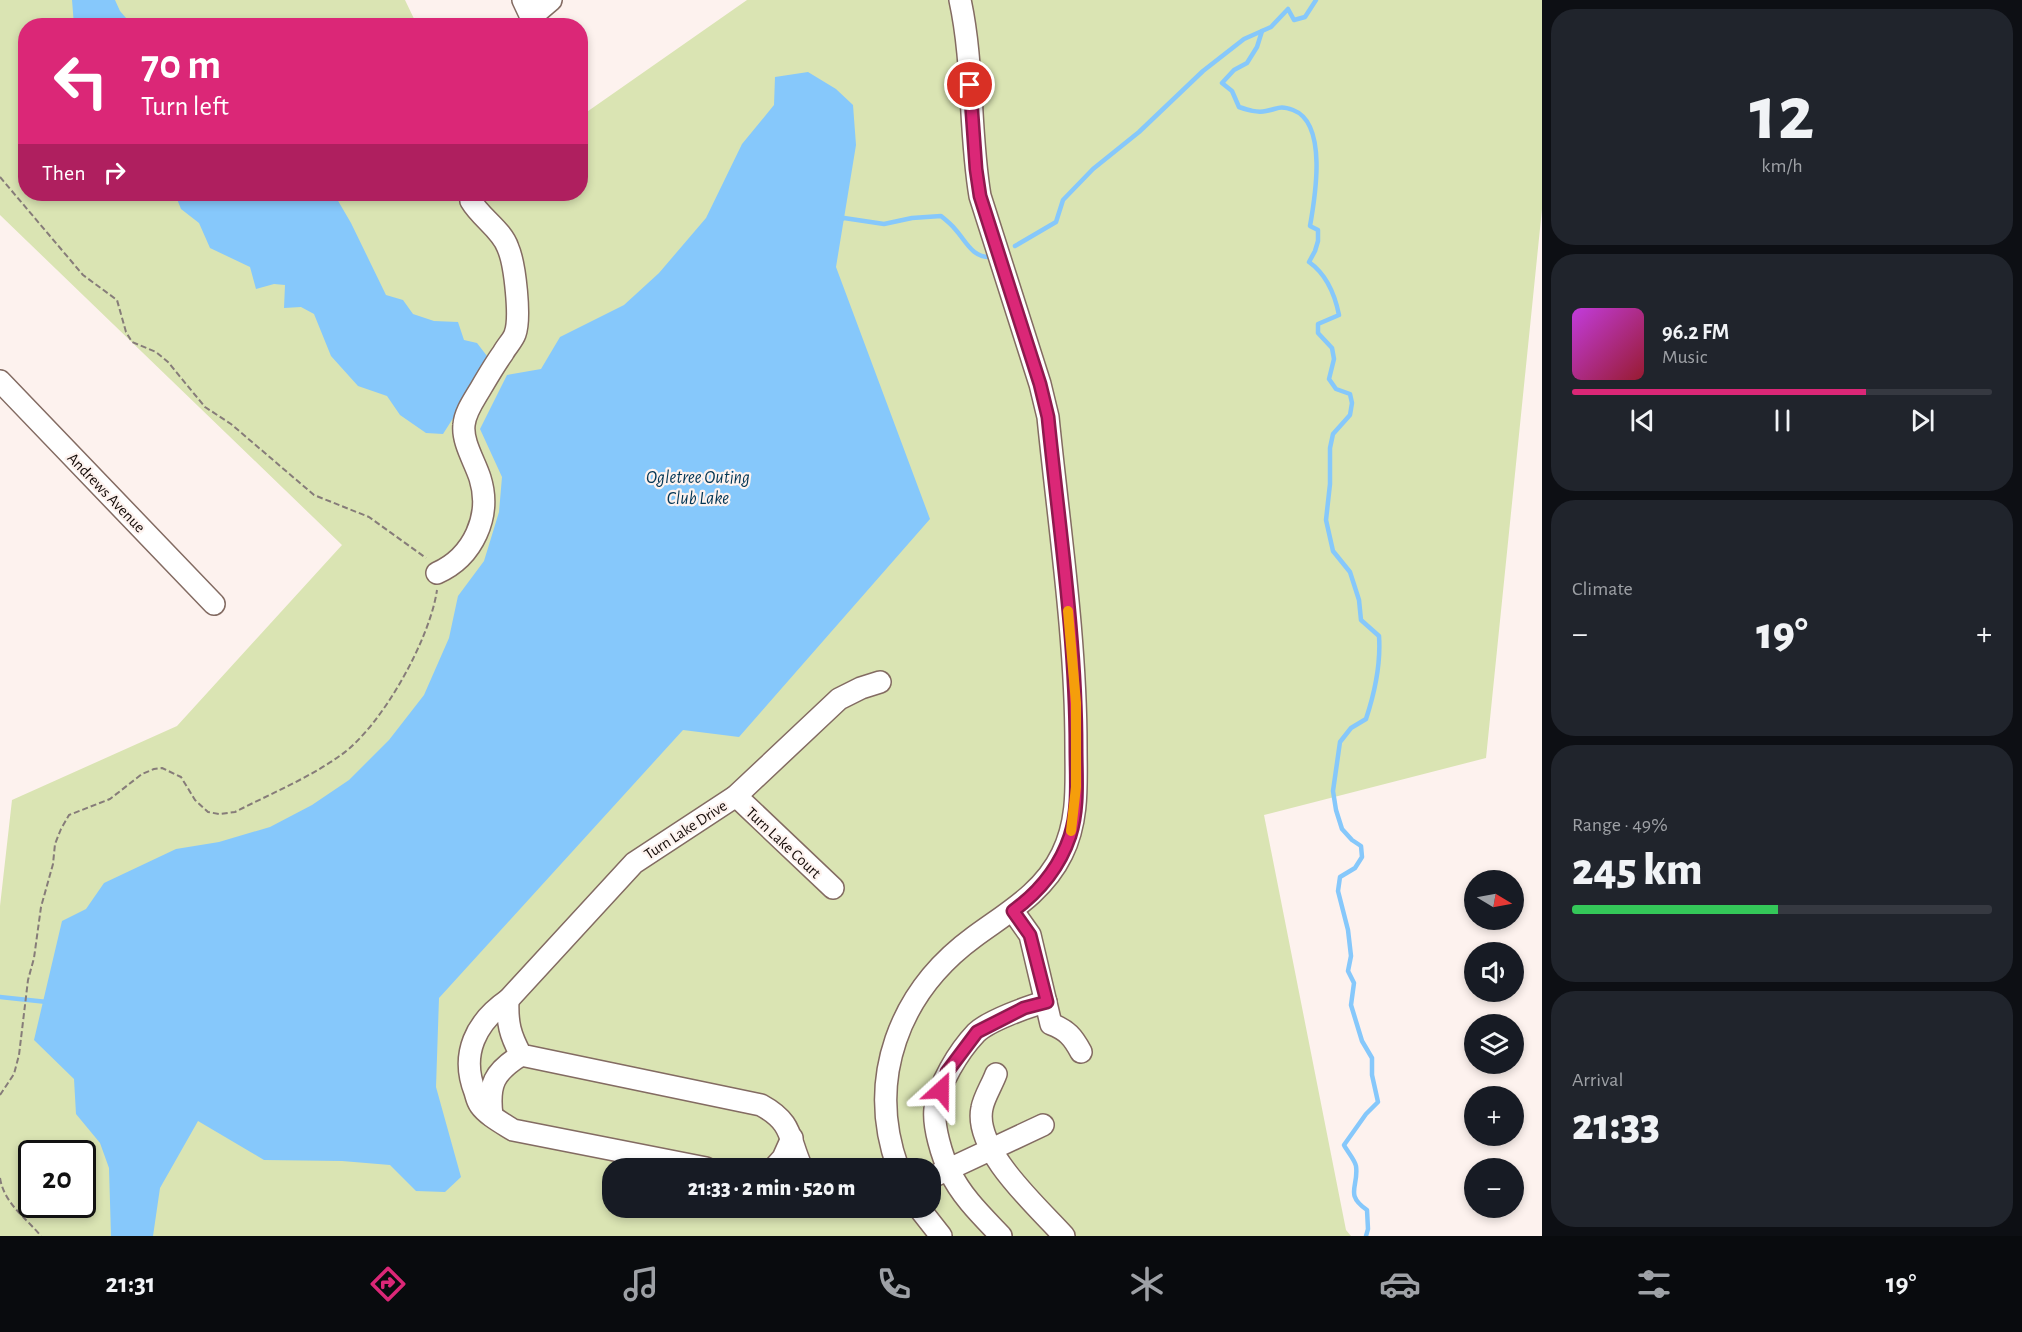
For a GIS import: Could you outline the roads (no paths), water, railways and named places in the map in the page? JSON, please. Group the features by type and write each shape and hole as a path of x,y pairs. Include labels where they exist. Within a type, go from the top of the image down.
{"street":[{"path":"523,0 531,17 551,0"},
{"path":"896,1158 888,1123 886,1087 899,1029 914,998 932,974 975,936 1024,903 1052,872 1070,834 1075,810 1075,679 1048,417 1040,384 980,196 976,169 968,44 960,0"},
{"path":"438,573 452,567 464,555 478,528 484,504 483,490 464,428 467,413 495,364 516,334 517,296 514,268 508,245 477,211 471,201"},
{"name":"Andrews Avenue","path":"0,381 214,604"},
{"name":"Turn Lake Drive","path":"655,1158 513,1130 492,1116 480,1104 469,1078 472,1046 478,1029 493,1010 508,1000 634,863 736,796 839,699 880,682"},
{"name":"Turn Lake Court","path":"736,796 833,888"},
{"path":"1013,911 1030,935 1051,1024 1065,1029 1073,1036 1081,1052"},
{"path":"508,1000 507,1018 511,1037 521,1054"},
{"path":"938,1158 935,1109 947,1072 977,1032 1024,1008 1047,1002"},
{"path":"492,1116 490,1096 494,1080 505,1064 521,1054 761,1105 775,1113 785,1124 799,1158"},
{"path":"996,1074 981,1109 983,1132 1000,1165 1064,1236"},
{"path":"941,1173 1043,1125"},
{"path":"783,1158 792,1138"},
{"path":"941,1176 961,1192 1001,1236"},
{"path":"926,1218 941,1236"}],"water":[{"path":"72,0 115,0 126,18 73,18"},
{"name":"Ogletree Outing Club Lake","path":"808,72 836,89 853,105 856,145 836,267 930,519 739,737 683,730 439,998 436,1087 461,1177 445,1192 416,1191 390,1165 342,1161 264,1160 198,1121 160,1188 153,1236 111,1236 109,1168 100,1143 76,1114 74,1079 34,1040 62,921 86,909 104,883 176,849 219,842 270,827 312,805 349,780 389,740 424,695 449,638 458,596 484,561 499,512 502,477 480,429 507,375 541,369 560,337 624,305 659,273 706,218 742,144 774,105 775,77"},
{"path":"178,201 338,201 386,295 403,300 413,314 434,321 458,322 464,340 477,343 487,356 485,368 443,434 426,433 400,415 387,396 358,386 331,356 314,314 301,307 284,308 285,285 274,284 256,289 250,267 210,248 199,223 181,209"}],"waterway":[{"path":"1015,246 1056,222 1063,200 1093,169 1139,132 1203,71 1244,39 1271,27 1288,9 1294,20 1305,17 1316,0"},
{"path":"1262,31 1257,47 1247,63 1234,70 1222,83 1232,91 1239,107 1259,112 1279,108 1293,110 1304,118 1311,130 1315,145 1316,180 1310,226 1318,230 1318,241 1309,262 1329,286 1339,315 1318,324 1318,333 1332,348 1334,359 1329,379 1336,389 1350,394 1352,403 1350,415 1333,434 1330,448 1330,484 1326,520 1333,551 1350,572 1359,600 1361,620 1379,636 1375,689 1366,719 1351,728 1340,742 1333,791 1342,829 1361,846 1362,857 1355,868 1340,877 1338,891 1348,930 1351,956 1348,971 1354,983 1351,1005 1362,1041 1372,1058 1372,1075 1378,1102 1366,1114 1344,1145 1356,1166 1354,1195 1367,1210 1366,1236"},
{"path":"840,220 844,218 884,224 912,218 941,216 974,252 984,257 991,257"},
{"path":"0,997 47,1002"}]}
